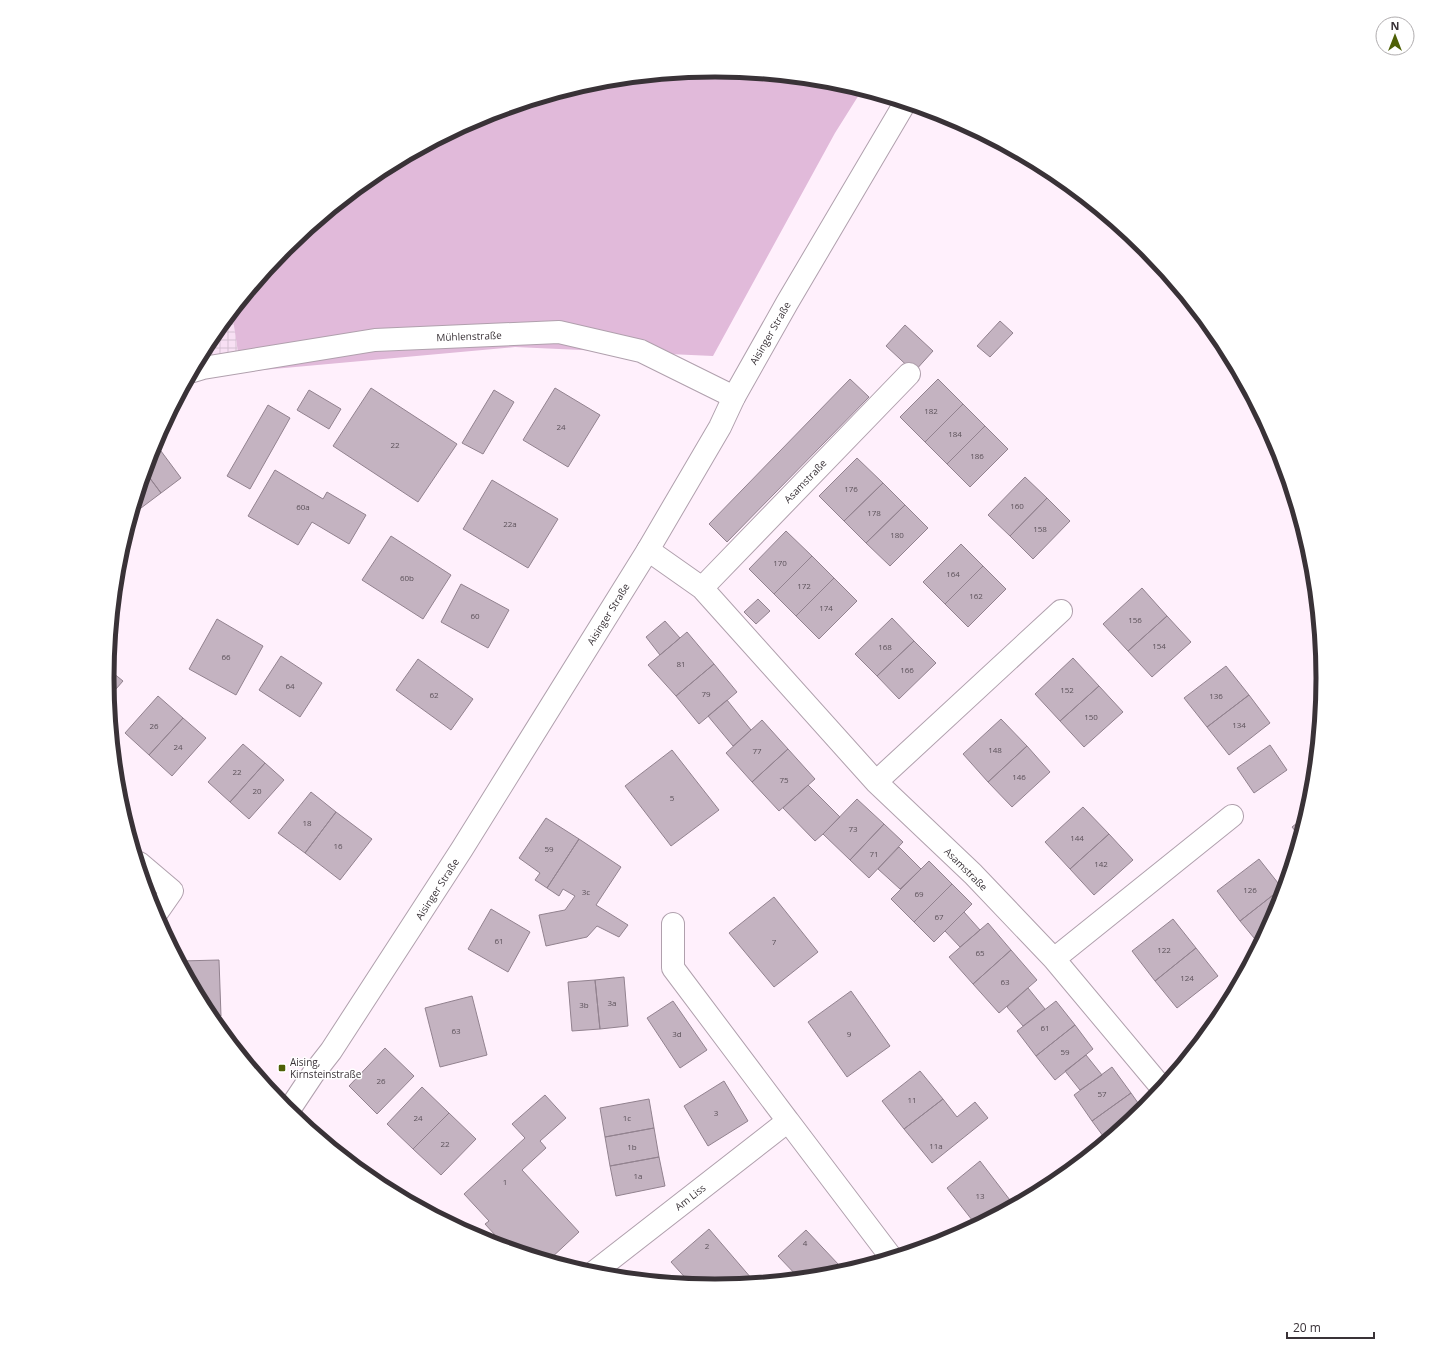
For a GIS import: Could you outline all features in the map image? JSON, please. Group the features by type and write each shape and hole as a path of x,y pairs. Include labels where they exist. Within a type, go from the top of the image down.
{"street":[{"name":"Aisinger Straße","path":"293,1105 313,1074 331,1051 462,849 648,550 720,427 734,397 787,304 903,107"},
{"name":"Mühlenstraße","path":"200,369 376,340 559,332 641,351 734,397"},
{"name":"Asamstraße","path":"702,588 908,374"},
{"name":"Asamstraße","path":"648,550 702,588 876,782 973,874 1054,960 1158,1083"},
{"path":"876,782 1061,611"},
{"path":"1054,960 1232,816"},
{"path":"145,868 172,891 160,908"},
{"path":"673,924 673,968 888,1254"},
{"name":"Am Liss","path":"600,1267 788,1121"}],"shaded area":[{"path":"233,320 241,372 192,382"}],"green space":[{"path":"676,78 755,78 794,82 859,95 835,133 713,356 515,347 241,372 233,320 264,282 291,253 319,226 382,178 450,139 498,118 590,91 637,82"},
{"path":"590,91 498,118 560,97"}],"building":[{"path":"1000,321 1013,333 990,357 977,346"},
{"path":"905,325 933,351 914,372 886,346"},
{"path":"850,379 869,397 727,542 709,524"},
{"path":"938,379 963,404 925,442 900,417"},
{"path":"371,388 457,444 418,502 333,446"},
{"path":"555,388 600,415 568,467 523,440"},
{"path":"309,390 341,409 329,429 297,410"},
{"path":"494,390 514,402 483,454 462,443"},
{"path":"963,404 985,426 947,464 925,442"},
{"path":"268,405 290,418 250,489 227,476"},
{"path":"985,426 1008,449 970,487 947,464"},
{"path":"160,449 181,478 161,493 149,477"},
{"path":"857,458 883,483 844,521 819,496"},
{"path":"275,470 323,499 327,492 366,515 349,544 312,522 298,545 248,516"},
{"path":"149,477 161,493 141,508 140,506"},
{"path":"1025,477 1047,498 1010,536 988,515"},
{"path":"492,480 558,519 528,568 463,529"},
{"path":"883,483 905,505 866,543 844,521"},
{"path":"1047,498 1070,521 1033,559 1010,536"},
{"path":"905,505 928,528 890,566 866,543"},
{"path":"786,531 812,556 774,594 749,569"},
{"path":"391,536 451,575 423,619 362,580"},
{"path":"961,544 983,566 945,604 923,582"},
{"path":"812,556 834,578 796,616 774,594"},
{"path":"983,566 1006,589 968,627 945,604"},
{"path":"834,578 857,601 819,639 796,616"},
{"path":"461,584 509,610 488,648 441,622"},
{"path":"1142,588 1167,616 1128,651 1103,624"},
{"path":"758,599 770,611 756,624 744,612"},
{"path":"1167,616 1191,642 1152,677 1128,651"},
{"path":"892,618 914,641 877,676 855,654"},
{"path":"217,619 263,646 236,695 189,669"},
{"path":"665,621 680,638 660,655 646,637"},
{"path":"687,632 714,664 676,696 648,665"},
{"path":"914,641 936,663 899,699 877,676"},
{"path":"281,656 322,683 300,717 259,690"},
{"path":"1073,658 1099,686 1060,721 1035,694"},
{"path":"418,659 473,699 451,730 396,690"},
{"path":"714,664 737,692 699,724 676,696"},
{"path":"1226,666 1249,695 1207,727 1184,698"},
{"path":"114,674 123,681 115,691"},
{"path":"1099,686 1123,712 1084,747 1060,721"},
{"path":"1249,695 1270,723 1229,755 1207,727"},
{"path":"158,696 183,718 149,755 125,733"},
{"path":"727,700 751,730 733,746 708,716"},
{"path":"183,718 206,738 172,776 149,755"},
{"path":"1001,719 1027,746 988,782 963,754"},
{"path":"762,720 788,749 752,782 726,753"},
{"path":"243,744 265,763 230,802 208,782"},
{"path":"1270,745 1287,770 1254,793 1237,768"},
{"path":"1027,746 1050,772 1012,807 988,782"},
{"path":"788,749 815,779 779,811 752,782"},
{"path":"672,750 719,810 671,846 625,786"},
{"path":"265,763 284,780 249,819 230,802"},
{"path":"808,785 840,817 815,841 783,808"},
{"path":"311,792 336,812 305,853 278,833"},
{"path":"857,799 884,824 850,860 823,834"},
{"path":"1083,807 1109,834 1070,869 1045,842"},
{"path":"336,812 372,839 340,880 305,853"},
{"path":"546,818 579,839 547,888 535,880 540,873 519,858"},
{"path":"1299,822 1296,832 1292,827"},
{"path":"884,824 903,842 869,878 850,860"},
{"path":"1109,834 1133,860 1094,895 1070,869"},
{"path":"579,839 621,867 596,905 628,925 619,937 597,926 587,937 546,946 539,915 565,910 575,896 563,889 559,896 547,888"},
{"path":"899,847 921,869 900,889 878,869"},
{"path":"1259,859 1280,885 1277,892 1240,921 1217,891"},
{"path":"929,861 952,884 914,922 891,899"},
{"path":"952,884 972,904 934,942 914,922"},
{"path":"1277,892 1256,941 1240,921"},
{"path":"774,897 818,952 774,987 729,933"},
{"path":"491,909 530,932 508,972 468,949"},
{"path":"964,912 980,930 960,947 945,931"},
{"path":"1173,919 1196,948 1155,981 1132,951"},
{"path":"988,923 1011,950 973,984 949,957"},
{"path":"1196,948 1218,976 1177,1008 1155,981"},
{"path":"1011,950 1037,980 999,1013 973,984"},
{"path":"219,960 221,1016 219,1016 216,1012 185,961"},
{"path":"624,977 628,1026 600,1029 595,980"},
{"path":"595,980 600,1029 572,1031 568,982"},
{"path":"1028,988 1045,1009 1023,1026 1007,1007"},
{"path":"851,991 890,1046 847,1077 808,1022"},
{"path":"472,996 487,1055 440,1067 425,1008"},
{"path":"673,1001 707,1050 680,1068 647,1018"},
{"path":"1056,1001 1075,1025 1036,1056 1017,1031"},
{"path":"1075,1025 1093,1049 1055,1080 1036,1056"},
{"path":"385,1048 414,1076 377,1114 349,1086"},
{"path":"1086,1055 1102,1075 1080,1090 1065,1071"},
{"path":"1112,1067 1131,1093 1092,1121 1074,1095"},
{"path":"920,1071 943,1099 904,1129 882,1101"},
{"path":"724,1081 748,1121 708,1146 684,1106"},
{"path":"422,1087 449,1113 413,1149 387,1124"},
{"path":"1131,1093 1139,1104 1104,1137 1092,1121"},
{"path":"545,1095 566,1118 540,1141 546,1148 522,1170 579,1232 553,1257 497,1237 485,1224 489,1221 464,1194 525,1138 512,1124"},
{"path":"649,1099 654,1128 605,1137 600,1108"},
{"path":"943,1099 957,1117 975,1102 988,1118 932,1163 904,1129"},
{"path":"449,1113 476,1139 441,1175 413,1149"},
{"path":"654,1128 659,1157 610,1166 605,1137"},
{"path":"659,1157 665,1186 616,1196 610,1166"},
{"path":"980,1161 1011,1201 973,1221 947,1188"},
{"path":"709,1229 751,1278 686,1278 671,1262"},
{"path":"806,1230 839,1265 795,1274 778,1256"}],"place":[{"name":"Aising, Kirnsteinstraße","path":"282,1068"}]}
